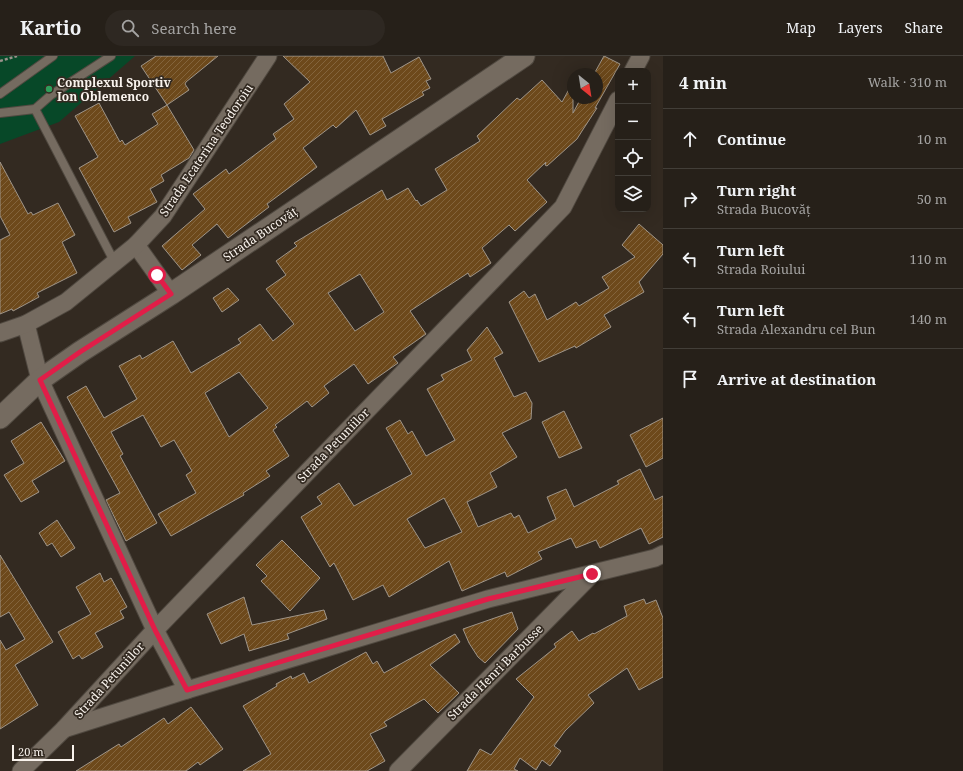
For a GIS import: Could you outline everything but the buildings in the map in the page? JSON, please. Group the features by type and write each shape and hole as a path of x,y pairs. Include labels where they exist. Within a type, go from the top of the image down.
{"street":[{"name":"Strada Ecaterina Teodoroiu","path":"0,333 26,324 66,302 136,245 163,216 268,56"},
{"name":"Strada Bucovăț","path":"0,418 40,380 80,352 171,294 524,56"},
{"path":"635,68 641,56"},
{"name":"Strada Petuniilor","path":"21,771 64,729 155,630 563,207 616,104"},
{"path":"136,245 171,294"},
{"path":"26,324 40,380 155,630 187,690"},
{"path":"64,729 187,690 488,599 592,574 654,558 663,554"},
{"name":"Strada Henri Barbusse","path":"398,771 592,574"}],"lane":[{"path":"0,94 53,56"},
{"path":"0,114 35,109 51,95 111,56"},
{"path":"35,109 115,263"}],"path":[{"path":"0,61 4,56"},
{"path":"0,61 17,56"}],"green space":[{"name":"Complexul Sportiv Ion Oblemenco","path":"0,56 135,56 59,122 0,144"}],"place":[{"name":"Complexul Sportiv Ion Oblemenco","path":"49,89"}],"route":[{"path":"157,275 171,294 80,352 40,380 155,630 187,690 488,599 592,574"}]}
